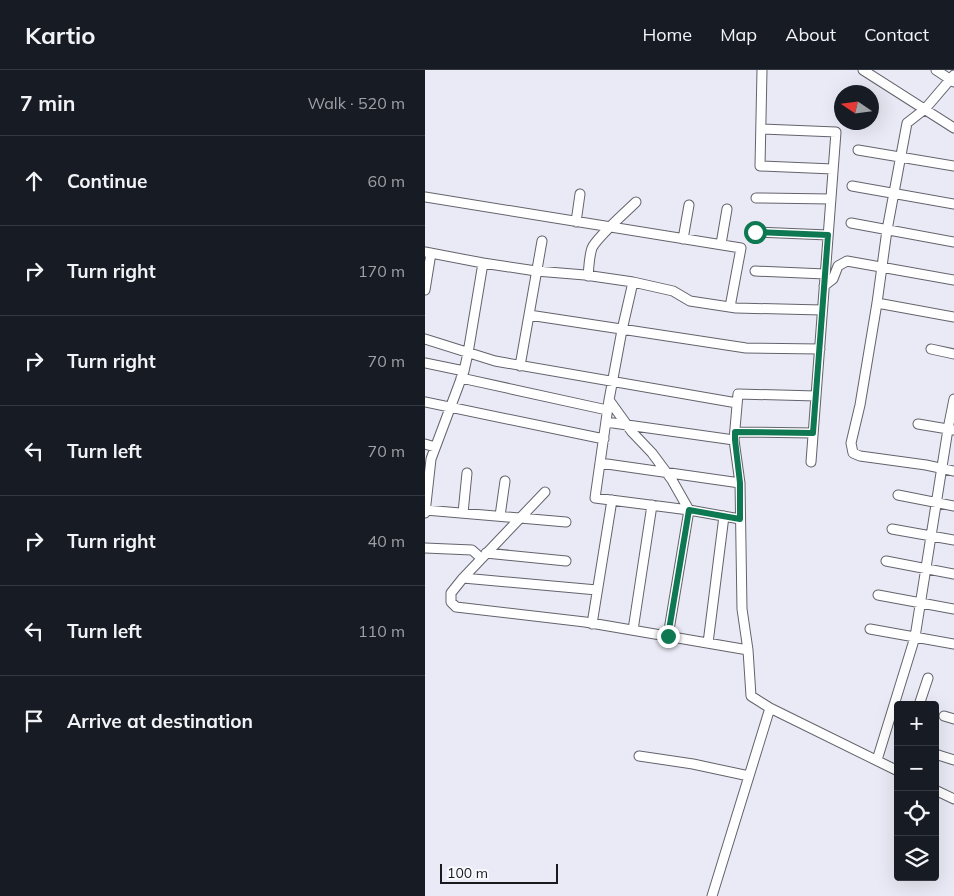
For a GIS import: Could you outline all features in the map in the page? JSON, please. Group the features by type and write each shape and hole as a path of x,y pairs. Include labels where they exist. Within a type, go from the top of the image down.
{"street":[{"path":"763,70 760,166 833,169"},
{"path":"863,70 954,128"},
{"path":"935,70 953,79 925,109 907,123 887,230 860,405 851,443 853,452 860,456 926,464 954,472"},
{"path":"761,129 836,132 811,462"},
{"path":"858,150 954,166"},
{"path":"852,186 954,204"},
{"path":"576,222 580,194"},
{"path":"425,197 741,248 730,307"},
{"path":"756,198 831,200"},
{"path":"589,276 589,262 593,247 636,202"},
{"path":"683,239 689,205"},
{"path":"721,244 727,209"},
{"path":"851,223 954,242"},
{"path":"755,232 828,235"},
{"path":"520,366 542,241"},
{"path":"425,290 428,252 537,271 633,282 673,291 690,301 730,307 823,310"},
{"path":"824,286 833,279 839,266 847,261 954,280"},
{"path":"483,263 468,353 431,459 425,511 566,522"},
{"path":"755,271 825,274"},
{"path":"633,282 607,410 595,498 689,510 740,519"},
{"path":"877,303 954,317"},
{"path":"529,316 746,348 820,349"},
{"path":"425,339 495,361 737,403"},
{"path":"931,349 954,354"},
{"path":"425,363 607,410"},
{"path":"816,396 738,394 735,436 740,483 742,609 748,650 751,696 770,708 894,768"},
{"path":"877,760 915,637 942,469 951,430 954,399"},
{"path":"609,400 666,472 689,510 668,636"},
{"path":"425,402 603,439"},
{"path":"606,422 735,436 813,433"},
{"path":"918,424 951,430"},
{"path":"425,444 435,447"},
{"path":"600,463 740,483"},
{"path":"463,513 467,474"},
{"path":"500,516 505,481"},
{"path":"545,492 483,556 451,593 451,602 456,607 633,630 748,650"},
{"path":"898,495 954,506"},
{"path":"592,624 612,500"},
{"path":"633,630 652,505"},
{"path":"708,643 723,516"},
{"path":"891,529 954,540"},
{"path":"425,548 471,550 483,556 566,561"},
{"path":"886,561 954,574"},
{"path":"463,578 597,590"},
{"path":"878,595 954,609"},
{"path":"870,629 954,644"},
{"path":"920,701 928,678"},
{"path":"712,896 770,708"},
{"path":"944,716 954,719"},
{"path":"939,755 954,760"},
{"path":"639,756 693,764 749,776"},
{"path":"937,791 954,799"}],"route":[{"path":"668,636 689,510 740,519 740,483 735,432 813,433 828,235 755,232"}]}
